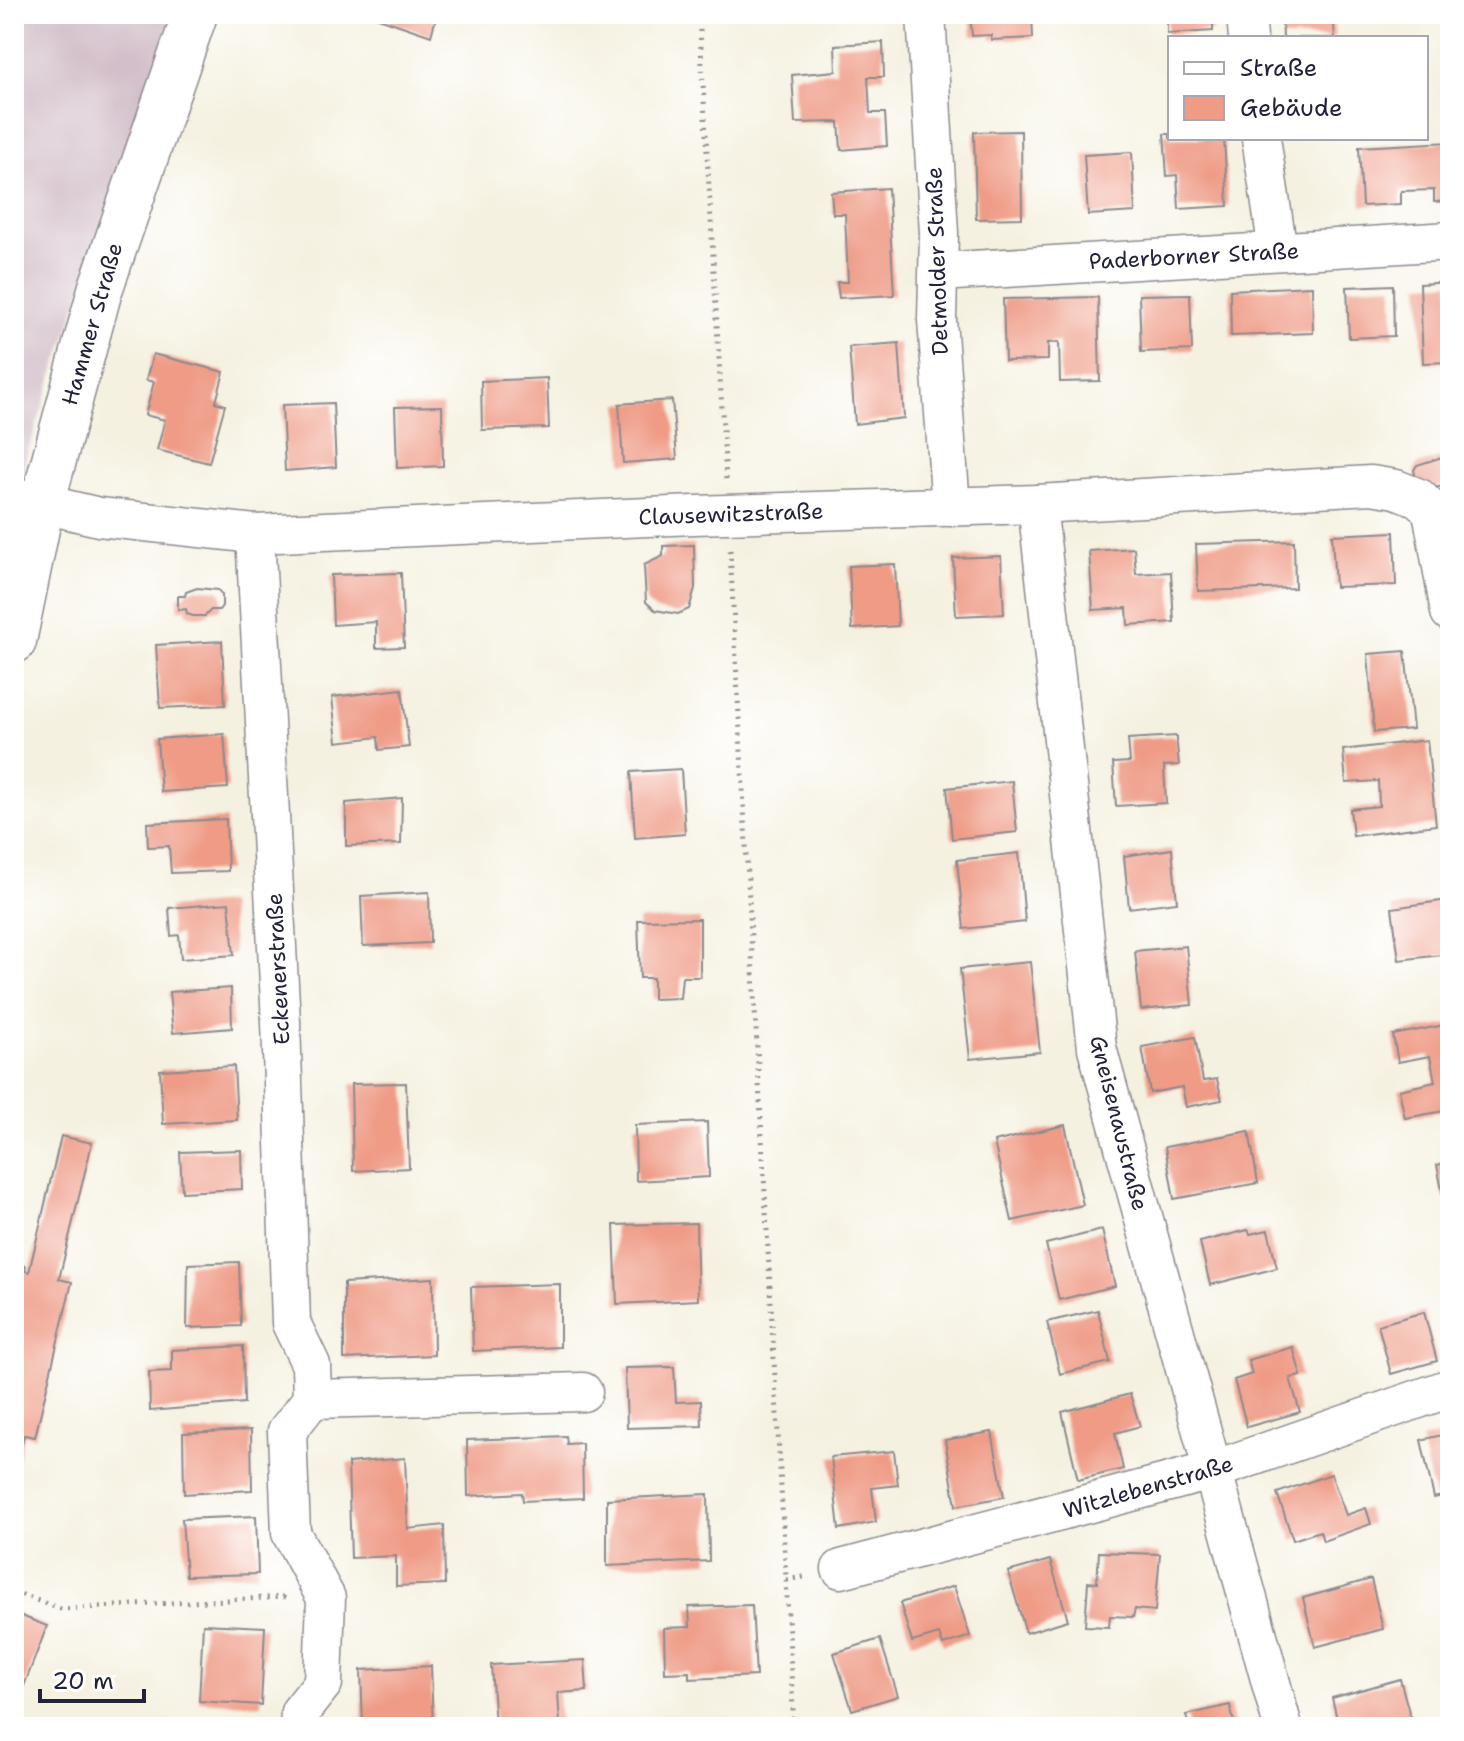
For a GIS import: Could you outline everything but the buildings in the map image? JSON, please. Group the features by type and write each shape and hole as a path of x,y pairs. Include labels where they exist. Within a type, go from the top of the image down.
{"main road":[{"name":"Hammer Straße","path":"14,641 28,500 195,14"}],"street":[{"name":"Detmolder Straße","path":"926,14 939,233 937,320 951,507"},
{"path":"1246,14 1248,36"},
{"path":"1261,140 1278,251"},
{"name":"Paderborner Straße","path":"939,272 1450,241"},
{"name":"Clausewitzstraße","path":"28,500 99,517 255,534 728,513 1037,504 1371,485 1396,489 1419,498 1432,511 1450,612"},
{"name":"Gneisenaustraße","path":"1037,504 1097,1048 1283,1727"},
{"name":"Eckenerstraße","path":"255,534 281,1022 291,1323 311,1365 312,1399"},
{"name":"Witzlebenstraße","path":"841,1569 1211,1471 1450,1388"},
{"path":"299,1727 300,1712 323,1683 326,1598 291,1533 287,1431 312,1399 583,1392"}],"path":[{"path":"699,14 794,1727"},
{"path":"14,1592 61,1609 283,1597 309,1567"}],"shaded area":[{"path":"14,14 173,14 26,457 14,506"}]}
